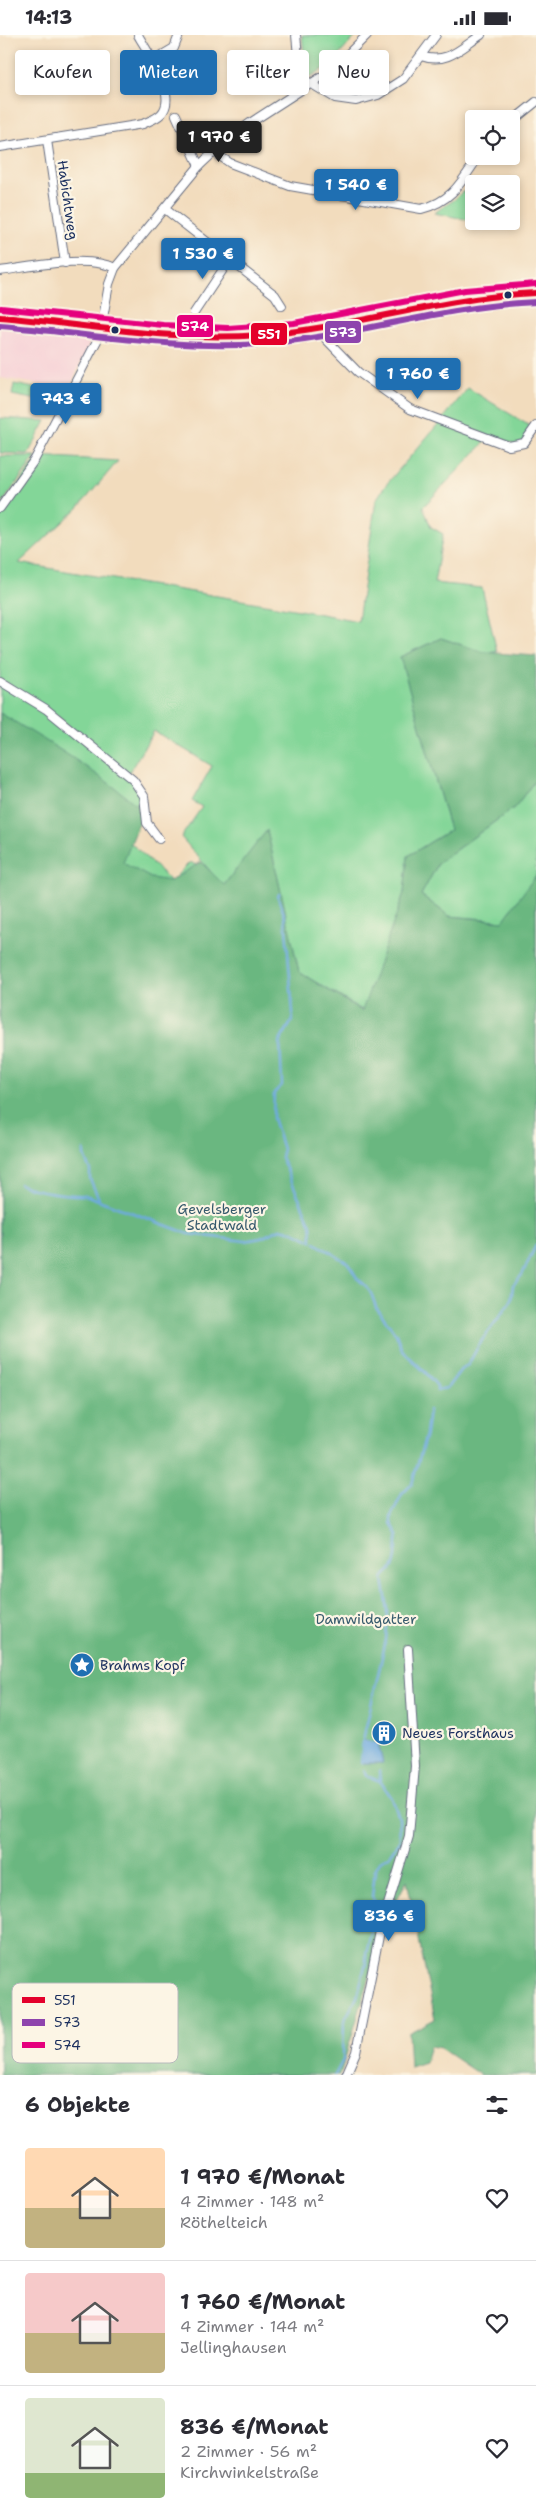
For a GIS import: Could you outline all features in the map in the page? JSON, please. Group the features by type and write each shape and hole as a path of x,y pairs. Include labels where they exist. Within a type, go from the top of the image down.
{"street":[{"path":"138,35 146,50"},
{"path":"296,35 297,50"},
{"path":"309,84 332,70 368,35"},
{"path":"309,84 335,98 356,101 378,95 403,79 436,35"},
{"path":"421,56 433,60 442,59 481,35"},
{"path":"169,50 174,47 179,37"},
{"path":"0,147 143,124 161,114 167,99 166,95"},
{"path":"0,508 36,459 100,335 109,284 115,268 199,166 214,151 250,123 292,95"},
{"path":"520,115 536,102"},
{"path":"176,115 199,166"},
{"name":"Habichtweg","path":"47,140 65,263"},
{"path":"214,151 230,163 290,186 421,209 436,206 446,199 457,189 473,165"},
{"path":"165,209 275,295 282,306"},
{"path":"194,313 230,259"},
{"path":"0,271 65,263 104,263 115,268"},
{"path":"0,317 218,337 259,336 316,329 448,300 496,294 536,293"},
{"path":"316,329 358,372 410,409 510,446 524,443 536,426"},
{"path":"0,681 46,709 133,780 144,796 147,823 159,839"},
{"path":"346,2075 356,2052 380,1931 409,1836 415,1766 408,1649"}],"shaded area":[{"path":"0,322 95,331 69,389 0,378"}],"green space":[{"path":"302,35 357,35 344,50 319,50 319,72 310,77 309,50 304,50"},
{"path":"463,191 465,192 465,219 434,213 454,200"},
{"path":"14,384 39,389 38,400 12,395"},
{"path":"468,388 533,428 523,442 515,444 442,420"},
{"path":"0,418 46,421 28,454 0,453"},
{"name":"Gevelsberger Stadtwald","path":"439,423 488,439 423,507 431,527 443,534 434,583 482,588 497,652 483,652 441,638 400,657 450,830 408,856 404,893 381,960 410,885 422,902 434,912 447,919 464,923 496,923 497,920 449,916 421,895 439,862 515,807 536,779 536,2075 512,2075 505,2072 499,2041 486,2032 472,2014 447,1944 447,1914 429,1845 420,1778 412,1760 408,1684 408,1601 414,1554 435,1485 409,1551 403,1579 402,1645 385,1650 370,1666 345,1663 314,1647 344,1581 366,1485 330,1610 274,1720 266,1741 342,1774 381,1783 393,1795 400,1834 397,1848 377,1867 354,1864 337,1951 317,2019 300,2042 294,2075 0,2075 0,683 43,709 132,782 142,796 144,810 135,804 137,813 134,825 117,830 171,881 190,862 212,873 181,837 202,807 192,801 212,766 154,731 128,774 47,708 0,679 0,510 39,456 118,461 79,507 19,563 358,621 376,500 385,486","holes":["267,831 299,972 362,1010 359,1019 313,995 303,1001 301,1010 293,1008 288,948 260,845 248,876 234,885 227,881","444,1289 457,1295 465,1320 490,1355 469,1391 455,1426 413,1393 403,1346","400,1406 376,1443 371,1464 375,1438 381,1422 392,1409"]},
{"path":"0,456 36,456 0,506"},
{"name":"Gevelsberger Stadtwald","path":"441,638 483,652 536,656 536,739 534,746 536,747 536,779 515,807 439,862 421,895 449,916 503,921 536,875 536,2075 480,2075 440,2048 430,2046 425,2062 410,2067 408,2033 435,2019 407,1880 388,1917 340,2075 0,2075 0,713 92,771 144,811 123,863 151,878 170,881 201,862 224,885 267,830 299,972 362,1011 404,893 408,856 450,830 400,657"}],"water":[{"path":"363,1740 378,1743 383,1763 361,1763"}],"waterway":[{"path":"20,1184 34,1189 71,1195 85,1195 189,1234 245,1241 261,1238 280,1229 294,1232 312,1241 311,1225 281,1157 283,1149 273,1118 274,1093 282,1085 280,1041 292,1021 293,1013 285,917 278,897 279,894"},
{"path":"84,1150 84,1156 90,1170 90,1179 99,1199"},
{"path":"315,1243 348,1263 357,1278 371,1293 376,1307 396,1334 402,1350 426,1373 437,1386 437,1390 447,1388 462,1368 468,1365 480,1343 511,1301 513,1285 522,1275 536,1245"},
{"path":"361,1763 363,1740 386,1640 388,1610 383,1579 394,1565 398,1535 391,1523 391,1516 402,1494 412,1484 426,1434 429,1410"},
{"path":"335,2075 343,2060 344,2021 357,1997 366,1963 372,1927 378,1912 378,1907 372,1897 375,1870 380,1861 389,1856 400,1840 399,1818 392,1798 380,1781 367,1776 364,1771"},
{"path":"379,1771 380,1781"}],"transit line":[{"name":"574","path":"1,308 163,325 228,328 294,323 465,290 536,284"},
{"name":"551","path":"0,317 162,334 227,337 295,331 466,300 536,293"},
{"name":"573","path":"0,326 162,343 195,345 260,344 329,335 466,309 536,302"}],"place":[{"name":"Brahms Kopf","path":"82,1665"},
{"name":"Neues Forsthaus","path":"384,1733"}],"park label":[{"name":"Damwildgatter","path":"366,1619"}]}
